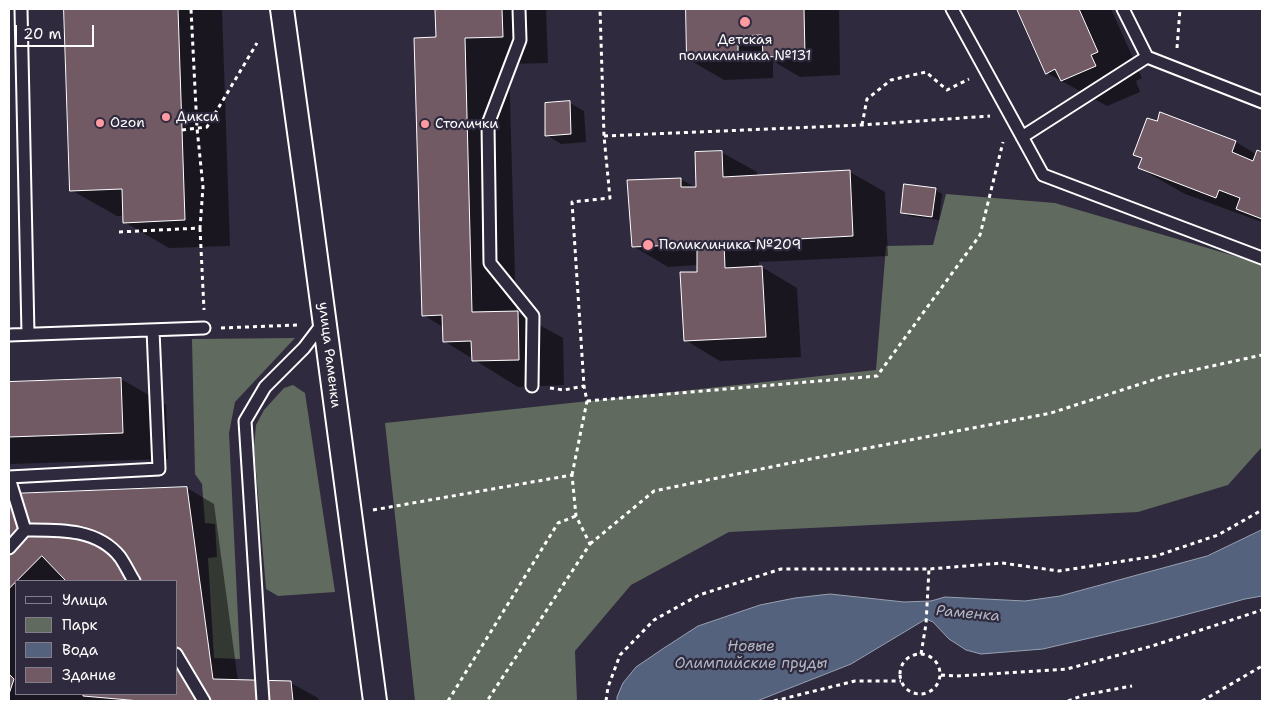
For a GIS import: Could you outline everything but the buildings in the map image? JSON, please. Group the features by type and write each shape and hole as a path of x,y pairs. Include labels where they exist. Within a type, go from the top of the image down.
{"street":[{"name":"улица Раменки","path":"282,9 308,190 375,701"}],"lane":[{"path":"21,9 28,334"},
{"path":"519,9 520,40 488,124 490,262 533,316 532,386"},
{"path":"952,9 1043,175 1262,258"},
{"path":"1123,9 1147,57 1262,102"},
{"path":"1022,137 1147,57"},
{"path":"264,701 245,421 265,387 304,348 324,322"},
{"path":"9,335 204,328"},
{"path":"25,530 9,478 159,469 153,330"},
{"path":"9,548 25,530"},
{"path":"25,530 78,532 101,540 120,556 133,580"},
{"path":"178,657 204,701"}],"path":[{"path":"191,9 197,128 203,187 200,228 204,328 300,325"},
{"path":"590,544 576,516 572,475 587,402 584,386 572,202 610,198 604,136 600,9"},
{"path":"1176,68 1180,9"},
{"path":"182,130 207,127 257,43"},
{"path":"862,125 867,99 891,80 926,72 947,90 985,71"},
{"path":"587,402 877,376 980,235 1010,114 862,125 604,136"},
{"path":"119,232 200,228"},
{"path":"487,701 590,544 654,492 805,460 1051,413 1162,377 1262,355"},
{"path":"564,390 584,386"},
{"path":"350,512 373,510 572,475"},
{"path":"606,701 608,687 620,655 654,620 699,595 781,569 929,569 1002,563 1059,571 1156,556 1218,535 1262,510"},
{"path":"448,701 558,523 576,516"},
{"path":"921,654 926,624 929,569"},
{"path":"940,675 956,676 1067,669 1152,646 1262,610"},
{"path":"921,654 935,660 939,667 940,675 934,689 927,693 919,694 905,688 901,681 900,673 906,659 913,655 921,654"},
{"path":"1202,701 1262,666"},
{"path":"774,701 855,681 901,681"},
{"path":"1068,701 1084,694 1132,686"},
{"path":"917,701 919,694"}],"green space":[{"path":"946,194 1055,203 1262,264 1262,447 1228,485 1138,512 729,532 631,585 575,651 577,701 415,701 385,423 876,370 886,246 933,245"},
{"path":"295,338 235,402 229,433 240,659 214,658 208,558 217,557 215,524 205,523 202,484 195,474 192,339"},
{"path":"293,385 305,393 335,592 278,596 266,589 254,447 256,425 264,410 284,388"}],"water":[{"name":"Новые Олимпийские пруды","path":"1262,530 1262,596 1043,649 981,654 966,650 949,639 933,622 926,619 851,664 757,701 617,701 623,683 636,667 664,648 698,626 760,605 830,594 904,602 931,601 945,597 1025,601 1060,596 1207,556"}],"place":[{"name":"Детская поликлиника №131","path":"745,22"},
{"name":"Дикси","path":"166,117"},
{"name":"Ozon","path":"100,123"},
{"name":"Столички","path":"425,124"},
{"name":"Поликлиника №209","path":"648,245"}],"water label":[{"name":"Раменка","path":"968,614"}]}
